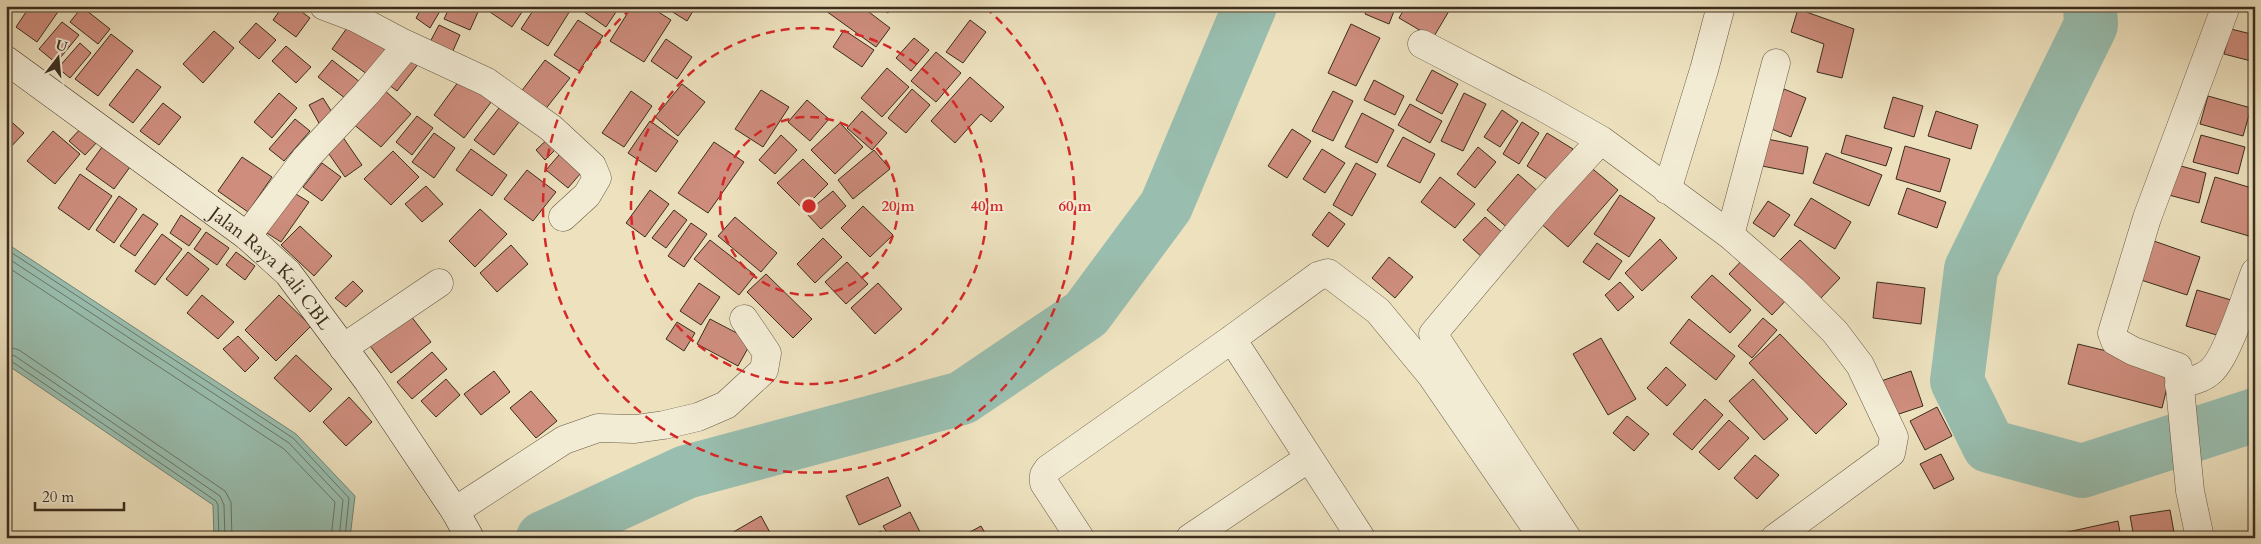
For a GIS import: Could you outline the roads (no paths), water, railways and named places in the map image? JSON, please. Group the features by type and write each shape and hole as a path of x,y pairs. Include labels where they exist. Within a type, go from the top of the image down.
{"street":[{"path":"324,6 356,18 487,82 551,128 592,166 597,178 587,195 563,217"},
{"path":"1666,190 1704,70 1721,6"},
{"path":"2200,538 2190,492 2180,398 2179,370 2175,365 2133,351 2115,341 2112,333 2147,218 2226,6"},
{"path":"247,236 306,158 366,94 407,44"},
{"path":"1422,44 1541,106 1600,140 1730,235 1793,290 1835,332 1860,365 1894,437 1891,453 1775,538"},
{"name":"Jalan Raya Kali CBL","path":"6,60 247,236 288,273 343,348 455,510 470,538"},
{"path":"1730,235 1776,64"},
{"path":"1567,538 1433,334 1545,201 1600,140"},
{"path":"2180,398 2212,370 2227,346 2255,272"},
{"path":"1080,538 1044,484 1044,475 1048,469 1318,276 1328,273 1378,311 1431,375 1543,538"},
{"path":"343,348 439,284"},
{"path":"455,510 564,440 598,428 664,426 698,417 726,405 764,370 767,360 767,354 744,319"},
{"path":"1232,339 1362,538"},
{"path":"1190,538 1309,458"}],"water":[{"path":"6,243 296,434 355,496 350,538 214,538 213,505 6,364"}],"waterway":[{"path":"543,538 686,472 962,398 1086,314 1166,206 1250,6"},
{"path":"2090,6 2091,25 1971,269 1957,381 1989,446 2082,471 2255,415"}]}
